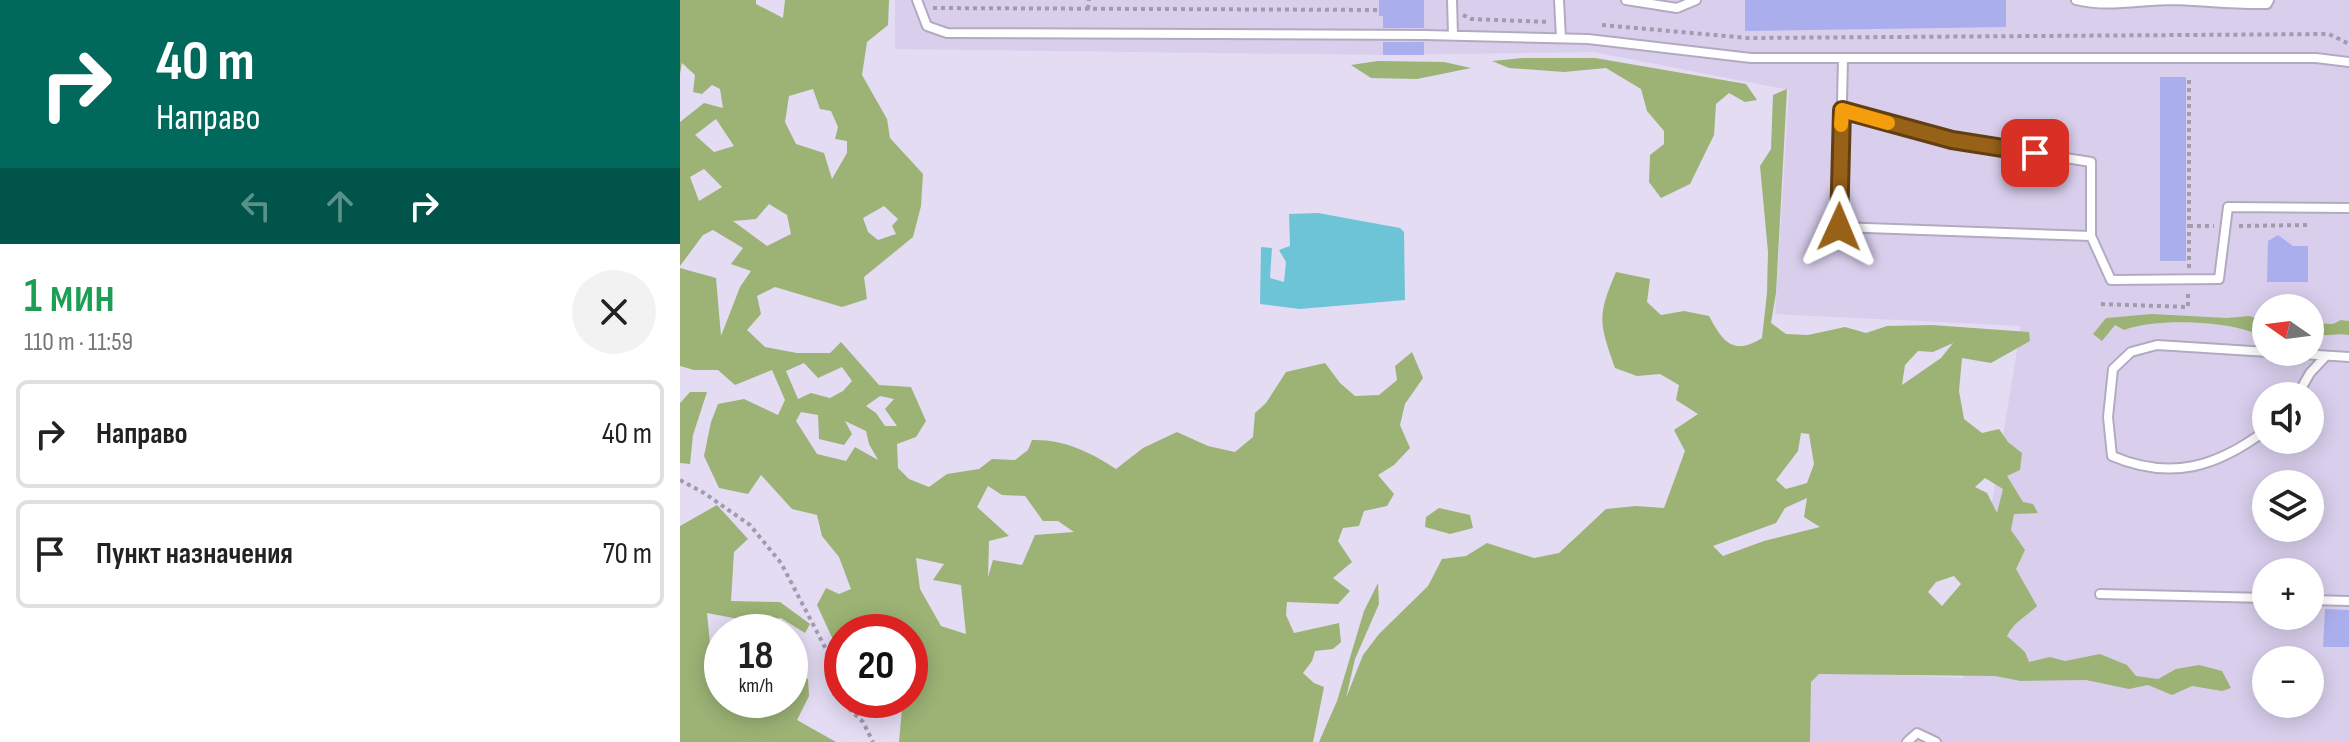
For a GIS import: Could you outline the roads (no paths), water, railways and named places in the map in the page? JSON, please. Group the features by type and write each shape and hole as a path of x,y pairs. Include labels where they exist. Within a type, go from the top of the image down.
{"lane":[{"path":"917,0 927,26 947,33 1453,35 1588,39 1751,58 2316,58 2349,62"},
{"path":"1559,0 1561,38"},
{"path":"1626,0 1677,8 1696,0"},
{"path":"2076,0 2098,5 2172,0 2232,6 2267,4 2269,0"},
{"path":"1452,5 1453,35"},
{"path":"1843,59 1839,227 2091,236"},
{"path":"1842,110 1952,140 2091,162 2091,236 2111,280 2219,279 2228,207 2349,208"},
{"path":"2252,440 2214,462 2175,468 2134,465 2112,456 2108,417 2113,369 2131,352 2157,345 2349,357"},
{"path":"2305,382 2325,357"},
{"path":"2100,594 2252,598"},
{"path":"2324,600 2349,601"},
{"path":"1907,742 1917,733 1936,742"}],"water":[{"path":"1318,213 1400,228 1404,232 1405,300 1300,309 1260,304 1261,247 1272,248 1270,278 1284,282 1286,262 1279,250 1290,246 1289,214"}]}
